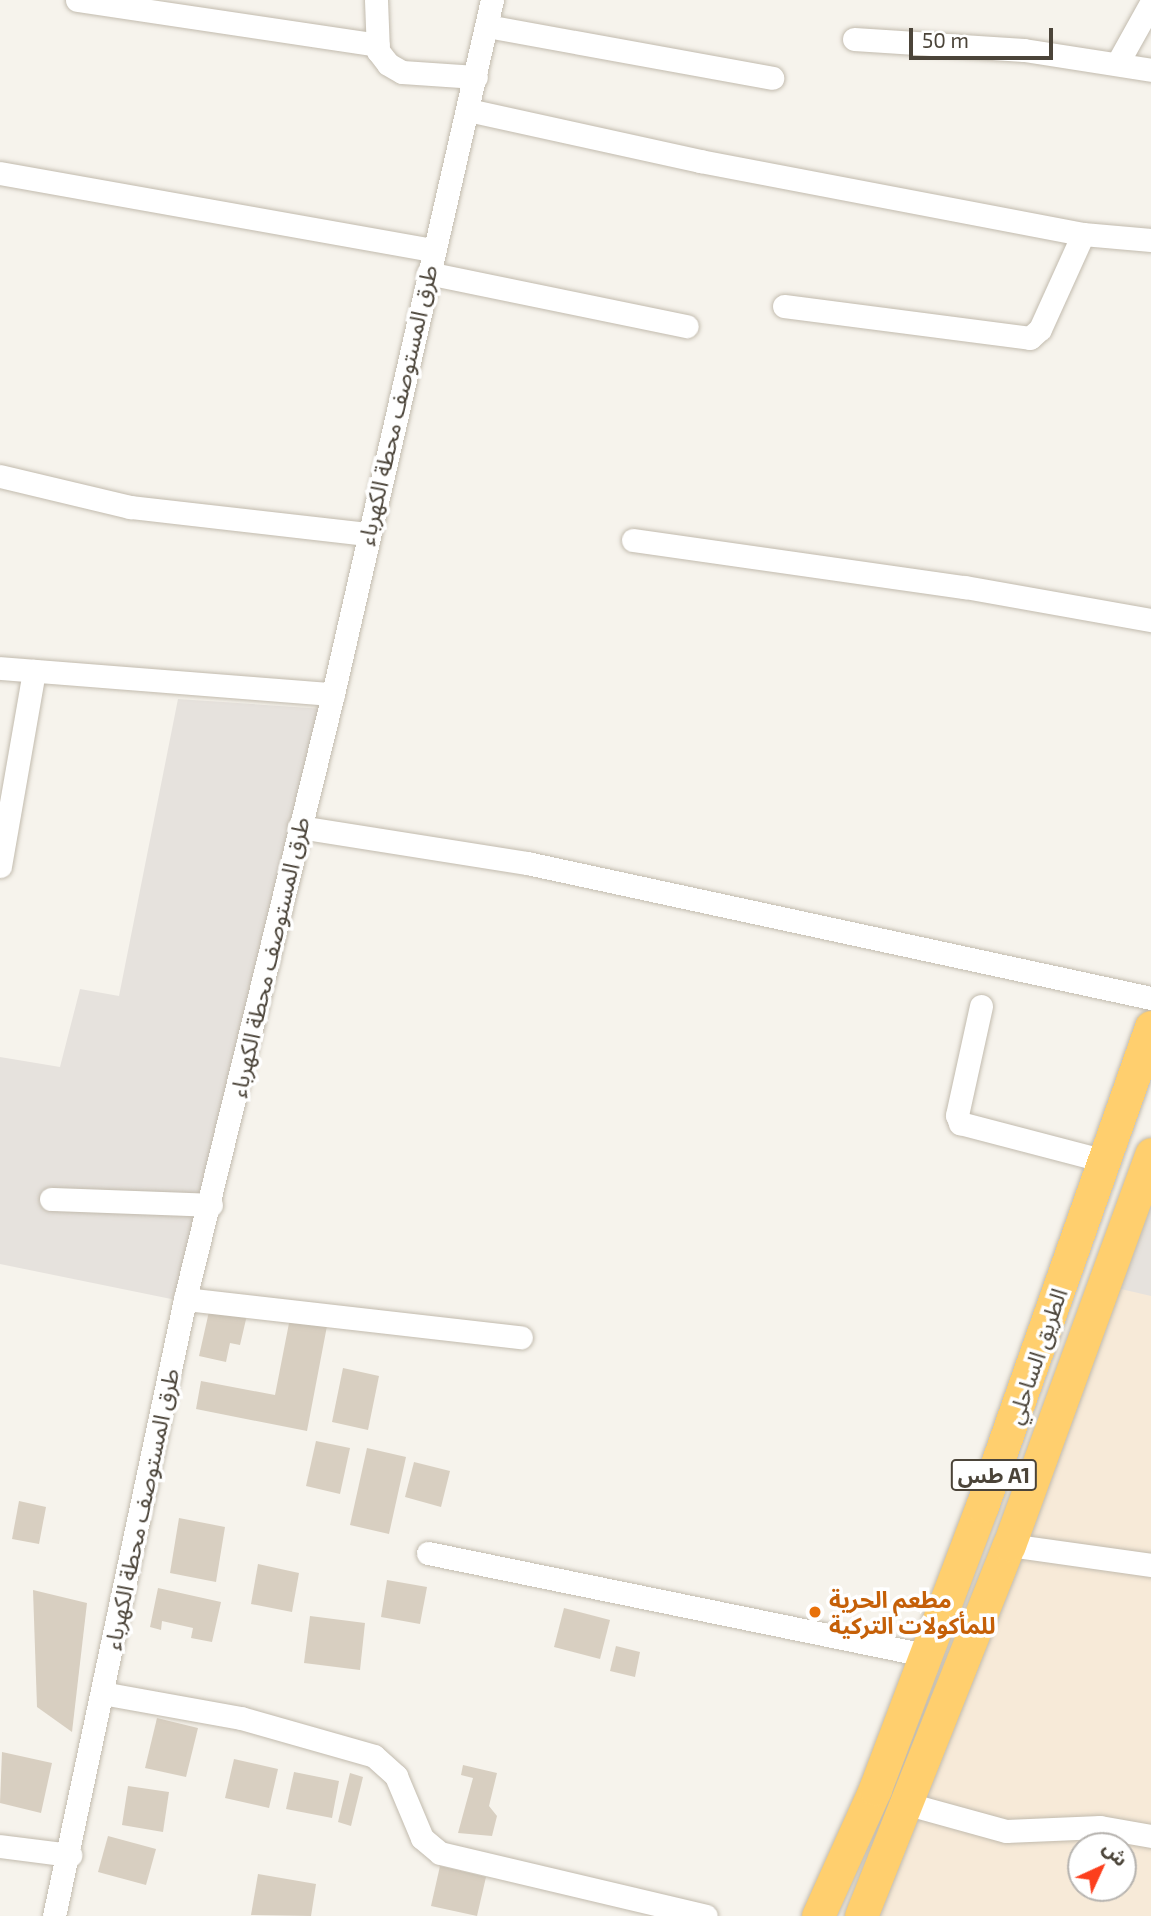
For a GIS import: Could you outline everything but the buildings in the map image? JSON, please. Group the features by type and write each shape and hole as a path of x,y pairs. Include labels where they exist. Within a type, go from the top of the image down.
{"highway":[{"name":"الطريق الساحلي","path":"818,1916 875,1789 1105,1161 1151,1027"},
{"name":"الطريق الساحلي","path":"861,1916 908,1804 1009,1545 1151,1153"}],"street":[{"path":"77,0 378,44"},
{"path":"376,0 378,44 387,64 402,72 477,77"},
{"name":"طرق المستوصف محطة الكهرباء","path":"54,1916 71,1855 102,1693 186,1299 333,694 366,534 477,77 492,0"},
{"path":"1117,64 1151,3"},
{"path":"487,26 772,78"},
{"path":"854,38 1024,50 1151,70"},
{"path":"468,110 700,161 1083,234 1151,240"},
{"path":"0,175 434,250"},
{"path":"784,306 1030,338 1040,329 1083,234"},
{"path":"428,273 687,326"},
{"path":"0,476 130,508 366,534"},
{"path":"633,540 965,587 1151,620"},
{"path":"0,668 333,694"},
{"path":"0,866 34,671"},
{"path":"299,827 527,863 655,889 755,916 1151,998"},
{"path":"981,1006 957,1115 960,1124 1105,1161"},
{"path":"51,1199 211,1205"},
{"path":"186,1299 521,1337"},
{"path":"1009,1545 1151,1565"},
{"path":"429,1553 925,1655"},
{"path":"102,1693 241,1718 374,1756 396,1776 422,1838 440,1853 706,1916"},
{"path":"908,1804 1006,1831 1100,1827 1151,1836"},
{"path":"0,1846 71,1855"}],"shaded area":[{"path":"178,699 338,710 181,1301 0,1264 0,1057 60,1067 80,989 119,996"},
{"path":"1151,1154 1151,1916 861,1916"},
{"path":"1151,1154 1151,1296 1104,1285"}],"place":[{"name":"مطعم الحرية للمأكولات التركية","path":"815,1612"}]}
